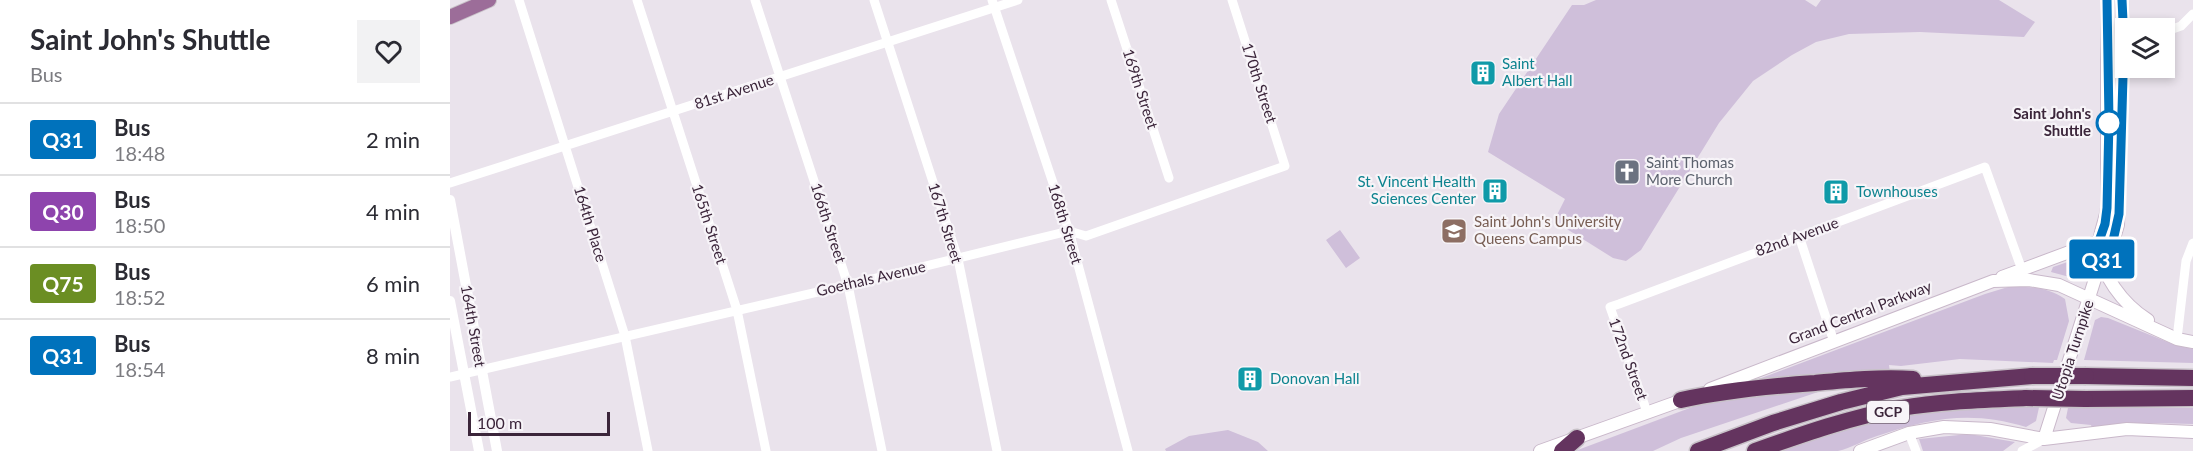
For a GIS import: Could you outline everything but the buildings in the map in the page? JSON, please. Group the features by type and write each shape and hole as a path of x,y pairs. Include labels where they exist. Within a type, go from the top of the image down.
{"highway":[{"name":"GCP","path":"1698,451 1773,423 1841,402 1902,387 2032,376 2193,378"},
{"path":"1681,400 1734,390 1884,378 1962,381"},
{"name":"GCP","path":"1755,451 1847,421 1901,408 1963,400 2193,398"},
{"path":"1562,451 1577,438"}],"main road":[{"path":"450,17 489,0"},
{"path":"2107,0 2107,208 2105,224 2099,241 2101,261 2116,289 2136,313 2177,339"},
{"path":"2122,0 2123,18"},
{"path":"2101,261 2112,245 2119,214 2124,78"},
{"path":"1993,281 2099,241"},
{"name":"Utopia Turnpike","path":"2044,439 2101,261"},
{"name":"Grand Central Parkway","path":"1540,451 1993,281 2029,280 2059,285 2177,339 2193,342"},
{"path":"1860,451 1909,433 1944,427 1990,429 2044,439 2127,429 2193,432"}],"street":[{"name":"164th Place","path":"519,0 625,336 648,451"},
{"name":"165th Street","path":"637,0 737,310 766,451"},
{"name":"166th Street","path":"755,0 848,285 882,451"},
{"name":"167th Street","path":"874,0 958,259 997,451"},
{"name":"81st Avenue","path":"450,183 888,42 994,4 1018,0"},
{"name":"169th Street","path":"1111,0 1169,178"},
{"name":"170th Street","path":"1232,0 1285,165"},
{"name":"168th Street","path":"994,4 1069,231 1128,451"},
{"path":"2175,28 2181,26 2193,14"},
{"path":"2108,42 2115,42"},
{"name":"Goethals Avenue","path":"450,377 848,285 1069,231 1086,236 1285,165"},
{"name":"82nd Avenue","path":"1610,307 1985,167 2022,270"},
{"name":"164th Street","path":"450,200 497,451"},
{"path":"1799,236 1834,342"},
{"path":"2177,339 2186,261 2193,243"},
{"name":"164th Street","path":"450,301 479,451"},
{"name":"172nd Street","path":"1610,307 1647,411"},
{"path":"1909,433 1916,451"},
{"path":"2022,451 2044,439"}],"shaded area":[{"path":"1596,0 1805,0 1816,7 1821,0 1999,0 2035,22 2024,37 1920,32 1849,34 1816,42 1792,55 1753,81 1719,123 1641,250 1626,261 1613,258 1554,221 1565,199 1488,152 1499,114 1572,5 1584,5"},
{"path":"1340,230 1360,258 1346,268 1326,240"},
{"path":"2082,257 2083,261 2086,261 2081,278 2051,272 2053,267"},
{"path":"2008,287 2044,289 2065,299 2069,321 2057,360 2053,363 1960,359 1901,366 1889,365 1890,373 1745,384 1985,294"},
{"path":"2101,317 2175,345 2193,349 2193,363 2084,360 2095,320"},
{"path":"1821,391 1681,438 1653,451 1575,451 1719,397"},
{"path":"2040,403 2036,421 2026,427 1987,419 1951,418 1896,430 1838,451 1769,451 1793,442 1900,415"},
{"path":"2068,408 2193,408 2193,424 2153,423 2092,428 2091,425 2071,423 2066,418"},
{"path":"1228,430 1258,442 1268,451 1166,451 1165,449 1189,436"},
{"path":"1969,434 2015,442 2003,451 1923,451 1919,439"}],"bus line":[{"name":"Q31","path":"2107,0 2109,120 2107,208 2105,224 2099,241 2101,261 2112,245 2119,214 2124,42 2122,0"}],"place":[{"name":"Saint Albert Hall","path":"1483,73"},
{"name":"Saint John's Shuttle","path":"2109,123"},
{"name":"Saint Thomas More Church","path":"1627,172"},
{"name":"St. Vincent Health Sciences Center","path":"1495,191"},
{"name":"Townhouses","path":"1836,192"},
{"name":"Saint John's University Queens Campus","path":"1454,231"},
{"name":"Donovan Hall","path":"1250,379"}]}
